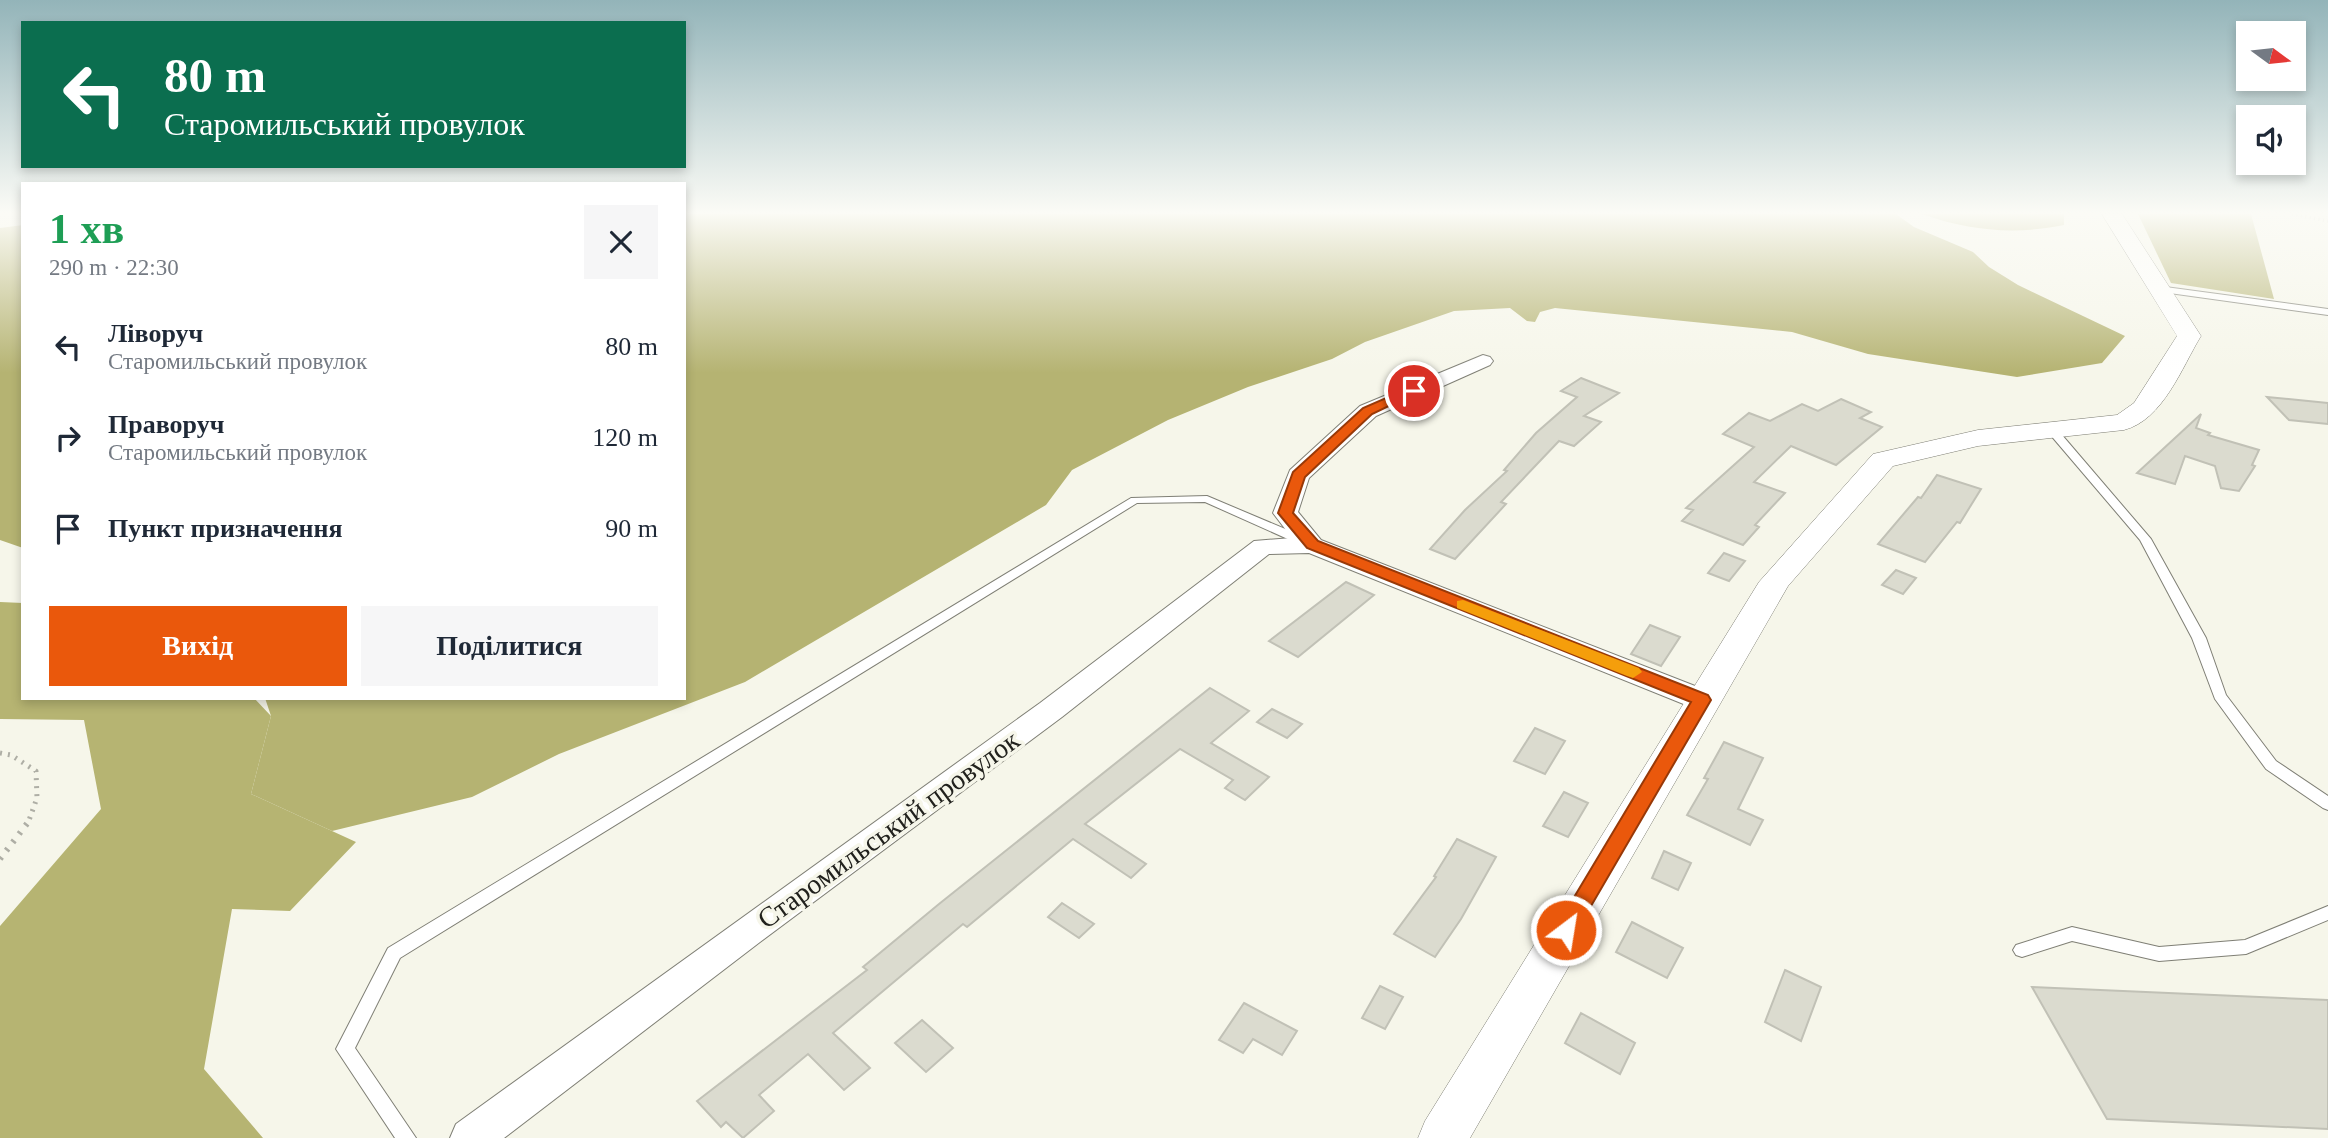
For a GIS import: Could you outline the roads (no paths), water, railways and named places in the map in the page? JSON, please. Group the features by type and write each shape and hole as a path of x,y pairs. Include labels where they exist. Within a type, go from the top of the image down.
{"street":[{"path":"1443,1138 1702,700 1775,582 1884,460 1978,438 2124,422 2144,408 2189,336 2145,267"},
{"name":"Старомильський провулок","path":"1312,545 1285,513 1298,475 1368,411 1483,360"},
{"name":"Старомильський провулок","path":"471,1138 736,939 1051,710 1263,546 1312,545 1702,700"}],"lane":[{"path":"2158,289 2328,312"},
{"path":"2052,430 2144,539 2199,638 2220,696 2271,765 2328,804"},
{"path":"406,1138 345,1049 394,953 1135,500 1207,499 1312,545"},
{"path":"2022,950 2072,934 2159,954 2246,947 2328,913"}]}
